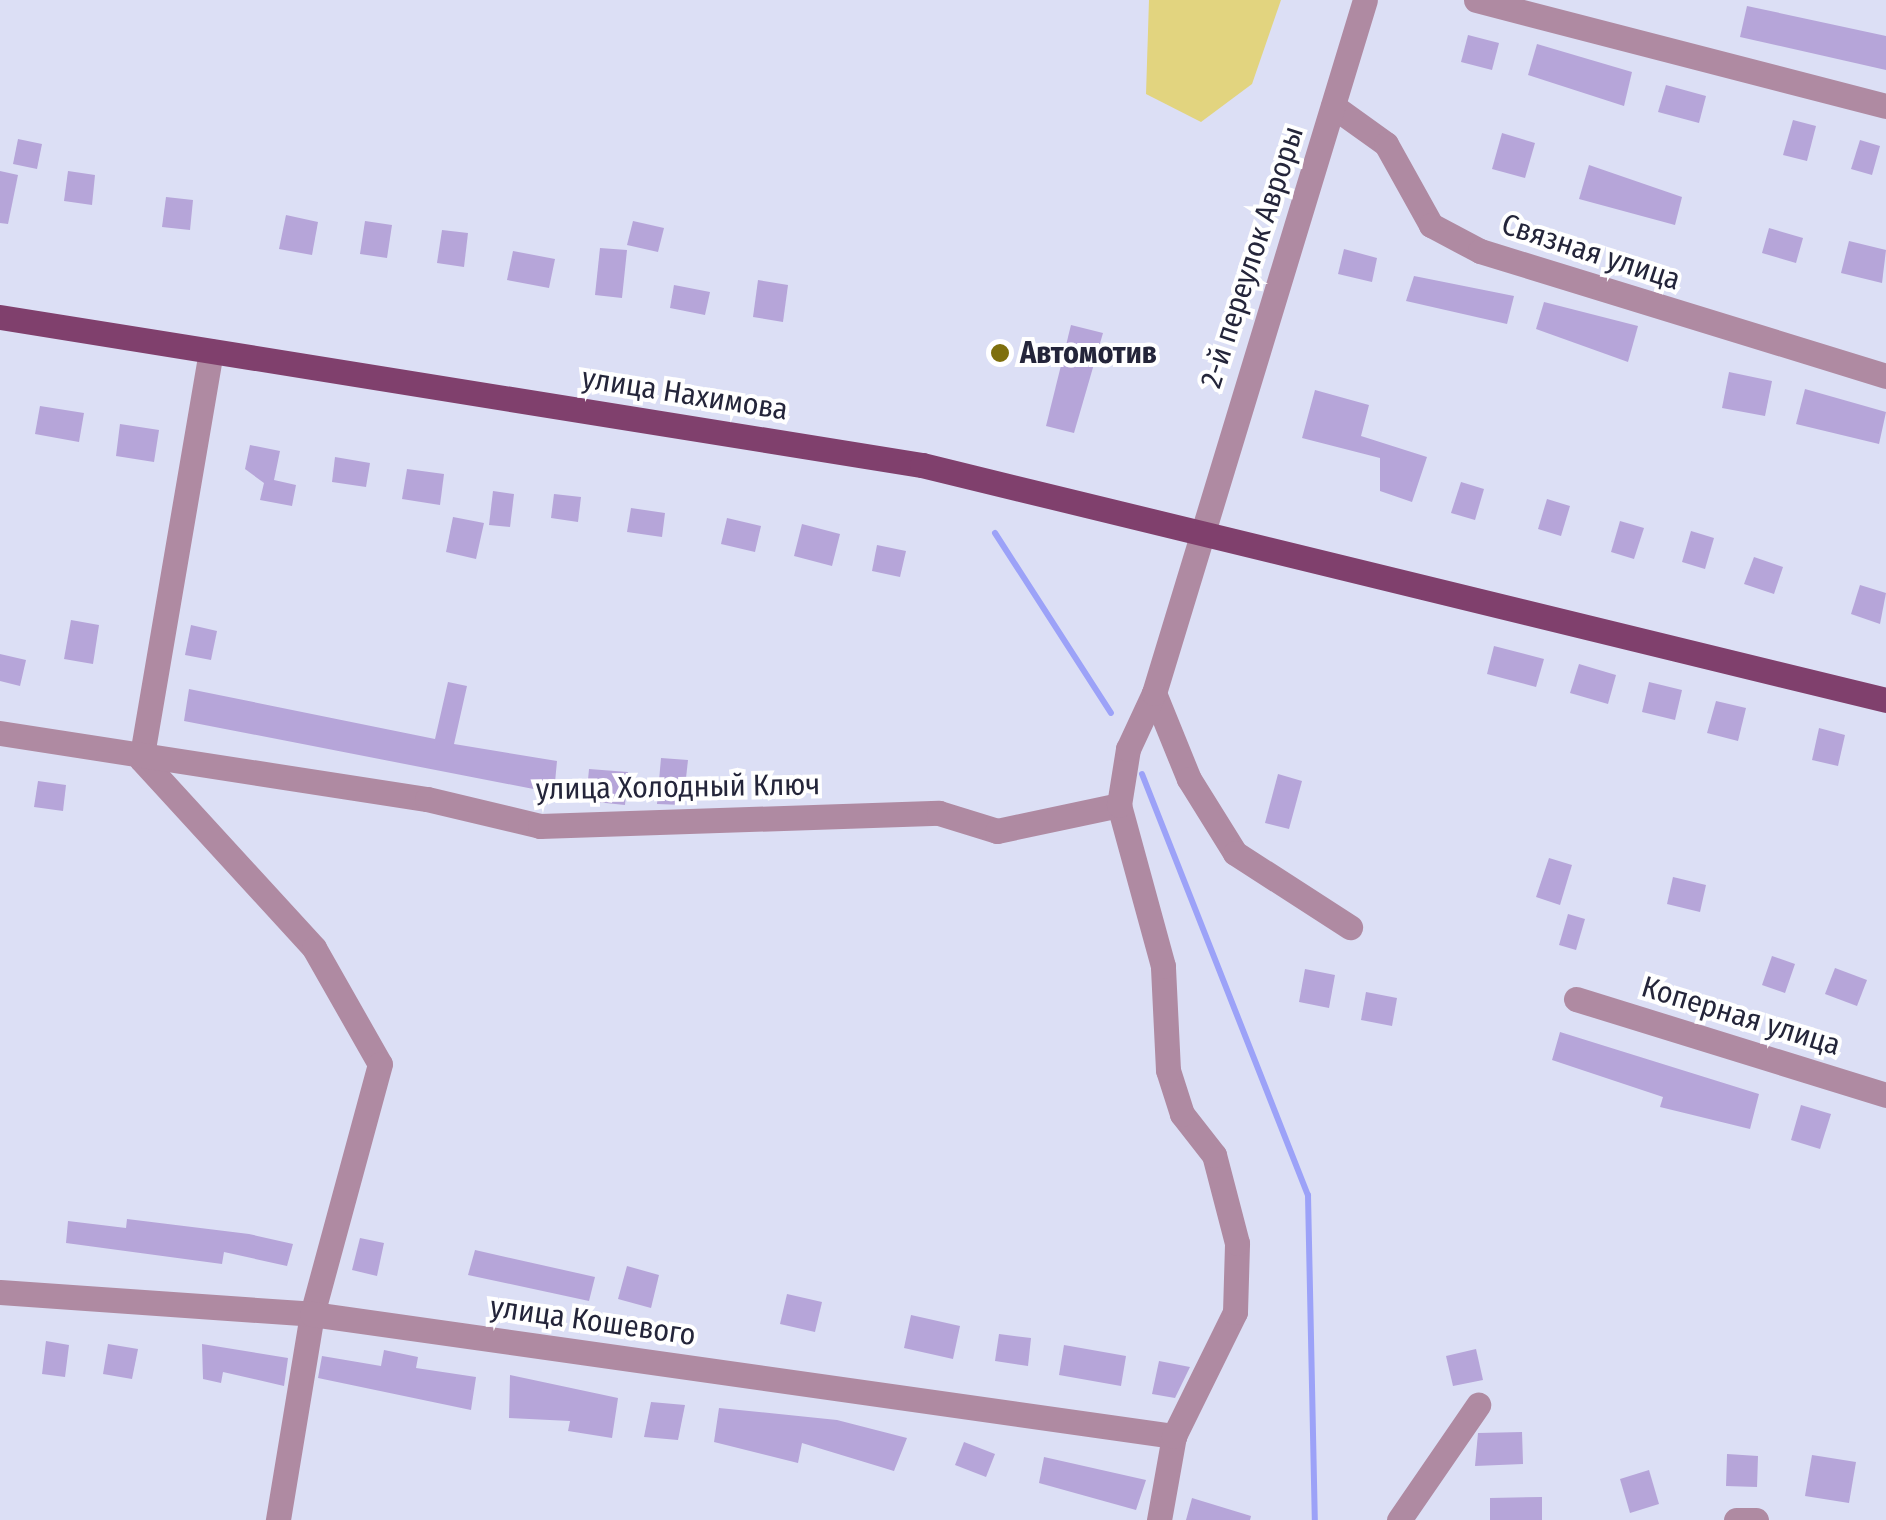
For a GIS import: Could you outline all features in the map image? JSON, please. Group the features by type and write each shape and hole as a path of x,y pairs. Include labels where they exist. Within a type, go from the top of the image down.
{"main road":[{"name":"улица Нахимова","path":"0,318 872,456 1354,567 1886,700"}],"street":[{"name":"2-й переулок Авроры","path":"1119,805 1128,749 1154,693 1199,532 1364,0"},
{"path":"1476,0 1886,106"},
{"name":"Связная улица","path":"1333,106 1386,144 1431,225 1480,251 1886,376"},
{"path":"211,351 141,759 314,948 380,1064 312,1314 278,1520"},
{"path":"1154,693 1189,779 1236,853 1350,927"},
{"name":"улица Холодный Ключ","path":"0,732 141,759 426,799 540,826 939,814 997,832 1119,805"},
{"path":"1119,805 1163,966 1168,1070 1182,1114 1214,1155 1237,1244 1235,1312 1174,1436 1159,1520"},
{"name":"Коперная улица","path":"1576,999 1886,1095"},
{"name":"улица Кошевого","path":"0,1292 312,1314 1174,1436"},
{"path":"1398,1520 1478,1405"},
{"path":"1736,1520 1756,1520"}],"shaded area":[{"path":"1149,0 1281,0 1252,84 1201,122 1146,94"}],"building":[{"path":"1747,6 1886,36 1886,70 1740,37"},
{"path":"1468,35 1499,43 1492,70 1461,62"},
{"path":"1537,44 1632,72 1624,106 1528,75"},
{"path":"1666,85 1706,96 1699,123 1658,112"},
{"path":"1793,120 1816,126 1807,161 1783,155"},
{"path":"1502,133 1535,143 1525,178 1492,169"},
{"path":"18,139 42,144 37,169 13,164"},
{"path":"1860,140 1880,146 1872,175 1851,169"},
{"path":"1589,165 1682,197 1675,225 1579,199"},
{"path":"0,171 18,175 8,224 0,223"},
{"path":"68,171 95,175 92,205 64,201"},
{"path":"166,197 193,200 190,230 162,227"},
{"path":"286,215 318,222 312,255 279,249"},
{"path":"365,221 392,225 387,258 360,254"},
{"path":"633,221 664,228 658,252 627,245"},
{"path":"1769,228 1803,238 1796,263 1762,253"},
{"path":"442,230 468,233 464,267 437,263"},
{"path":"1849,241 1886,250 1882,283 1841,273"},
{"path":"600,248 627,250 622,298 595,295"},
{"path":"1344,249 1377,258 1372,282 1338,274"},
{"path":"513,251 555,259 549,288 507,280"},
{"path":"1414,276 1514,296 1507,324 1406,301"},
{"path":"758,280 788,285 783,322 753,317"},
{"path":"674,285 710,292 705,315 670,308"},
{"path":"1544,302 1638,326 1628,362 1536,329"},
{"path":"1071,325 1103,333 1074,433 1046,426"},
{"path":"1729,372 1772,381 1765,416 1722,408"},
{"path":"1805,389 1886,412 1879,444 1796,424"},
{"path":"1315,390 1369,405 1361,436 1427,457 1412,502 1380,491 1380,458 1302,438"},
{"path":"40,406 84,413 79,442 35,434"},
{"path":"120,424 159,430 154,462 116,456"},
{"path":"250,445 280,451 274,480 296,485 292,506 260,500 264,483 245,469"},
{"path":"335,457 370,463 366,487 332,482"},
{"path":"407,469 444,474 440,505 402,499"},
{"path":"1461,482 1484,489 1475,520 1451,513"},
{"path":"493,491 514,494 510,527 489,525"},
{"path":"554,494 581,497 578,522 551,518"},
{"path":"1547,499 1570,506 1561,536 1538,529"},
{"path":"631,508 665,513 662,537 627,532"},
{"path":"453,517 484,523 476,559 446,552"},
{"path":"727,518 761,526 755,552 721,544"},
{"path":"1620,521 1644,528 1634,559 1611,552"},
{"path":"802,524 840,534 832,566 794,556"},
{"path":"1691,531 1714,538 1705,569 1682,562"},
{"path":"877,545 906,551 900,577 872,571"},
{"path":"1754,557 1783,567 1774,594 1744,584"},
{"path":"1860,585 1886,593 1880,624 1851,614"},
{"path":"71,620 99,625 93,664 64,659"},
{"path":"191,625 217,631 211,660 185,655"},
{"path":"1494,646 1544,659 1536,687 1487,674"},
{"path":"0,654 26,660 20,686 0,681"},
{"path":"1579,664 1616,675 1608,704 1570,693"},
{"path":"448,682 467,686 454,744 557,761 554,793 184,721 189,689 435,739"},
{"path":"1649,682 1682,690 1675,720 1642,712"},
{"path":"1716,701 1746,708 1738,741 1707,733"},
{"path":"1819,728 1845,735 1838,766 1812,760"},
{"path":"661,758 688,760 683,805 657,804"},
{"path":"589,769 628,772 625,805 586,801"},
{"path":"1278,774 1302,781 1289,829 1265,823"},
{"path":"38,781 66,785 63,811 34,807"},
{"path":"1549,858 1572,865 1560,905 1536,897"},
{"path":"1673,877 1706,885 1700,912 1667,904"},
{"path":"1568,914 1585,919 1576,950 1559,945"},
{"path":"1772,956 1795,964 1785,993 1762,985"},
{"path":"1835,968 1867,980 1857,1006 1825,994"},
{"path":"1305,969 1335,975 1329,1008 1299,1002"},
{"path":"1366,992 1397,998 1392,1026 1361,1020"},
{"path":"1560,1032 1759,1094 1750,1129 1660,1107 1663,1097 1552,1060"},
{"path":"1801,1105 1831,1114 1820,1149 1791,1140"},
{"path":"127,1219 249,1234 293,1244 287,1266 224,1252 222,1264 66,1243 68,1221 126,1228"},
{"path":"360,1238 384,1243 377,1276 352,1270"},
{"path":"475,1250 595,1277 589,1301 468,1275"},
{"path":"627,1266 659,1275 651,1308 618,1299"},
{"path":"787,1294 822,1302 815,1332 780,1324"},
{"path":"911,1315 960,1326 953,1359 904,1348"},
{"path":"999,1334 1031,1338 1028,1366 995,1361"},
{"path":"46,1341 69,1345 65,1377 42,1374"},
{"path":"108,1344 138,1349 132,1379 103,1374"},
{"path":"202,1344 288,1358 284,1386 223,1372 221,1383 203,1379"},
{"path":"1064,1345 1126,1356 1121,1386 1059,1375"},
{"path":"1476,1349 1483,1380 1453,1386 1446,1356"},
{"path":"384,1350 418,1357 416,1368 476,1377 471,1410 318,1378 322,1356 381,1366"},
{"path":"1159,1361 1190,1367 1175,1398 1152,1394"},
{"path":"510,1375 618,1398 612,1438 568,1431 570,1421 509,1418"},
{"path":"651,1402 685,1405 678,1440 644,1437"},
{"path":"719,1408 837,1420 907,1438 894,1471 802,1443 798,1463 714,1442"},
{"path":"1522,1432 1523,1464 1475,1466 1478,1433"},
{"path":"964,1442 995,1454 986,1477 955,1465"},
{"path":"1727,1454 1758,1456 1757,1487 1726,1486"},
{"path":"1812,1455 1856,1462 1849,1503 1805,1496"},
{"path":"1044,1457 1146,1480 1136,1510 1039,1483"},
{"path":"1649,1470 1659,1504 1630,1513 1620,1479"},
{"path":"1542,1497 1542,1520 1490,1520 1490,1498"},
{"path":"1192,1498 1251,1516 1250,1520 1186,1520"}],"waterway":[{"path":"995,533 1111,713"},
{"path":"1142,774 1308,1195 1315,1520"}],"place":[{"name":"Автомотив","path":"1000,353"}]}
